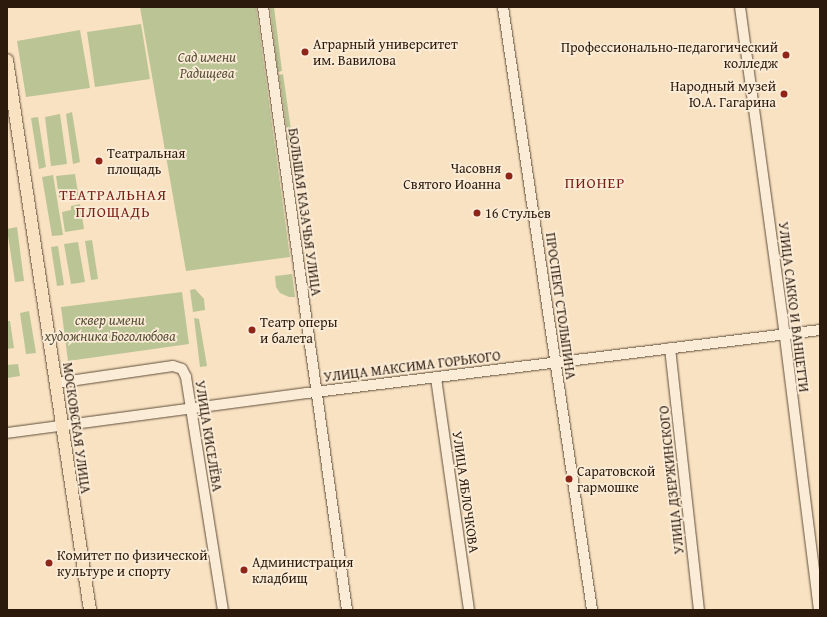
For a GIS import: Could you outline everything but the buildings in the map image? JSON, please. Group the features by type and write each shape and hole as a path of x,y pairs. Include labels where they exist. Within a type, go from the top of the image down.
{"main road":[{"name":"МОСКОВСКАЯ УЛИЦА","path":"7,60 90,610"}],"street":[{"name":"БОЛЬШАЯ КАЗАЧЬЯ УЛИЦА","path":"263,7 347,610"},
{"name":"ПРОСПЕКТ СТОЛЫПИНА","path":"503,7 592,610"},
{"name":"УЛИЦА САККО И ВАНЦЕТТИ","path":"740,7 819,610"},
{"name":"УЛИЦА МАКСИМА ГОРЬКОГО","path":"7,433 317,392 820,330"},
{"name":"УЛИЦА ДЗЕРЖИНСКОГО","path":"670,348 699,610"},
{"name":"УЛИЦА КИСЕЛЁВА","path":"56,383 173,366 182,369 186,377 223,610"},
{"name":"УЛИЦА ЯБЛОЧКОВА","path":"436,378 469,610"}],"green space":[{"name":"Сад имени Радищева","path":"140,7 256,7 290,257 186,271"},
{"path":"270,7 274,7 282,71 278,72"},
{"path":"141,24 150,79 95,87 87,32"},
{"path":"80,30 90,88 26,97 17,41"},
{"path":"283,74 296,165 292,165 279,75"},
{"path":"72,112 80,162 73,164 66,114"},
{"path":"60,114 67,164 51,166 45,117"},
{"path":"38,117 46,167 39,169 31,118"},
{"path":"75,174 79,199 70,200 69,196 59,197 56,176"},
{"path":"53,175 63,235 52,236 42,177"},
{"path":"80,204 84,229 65,232 62,212 71,210 71,206"},
{"path":"17,227 24,281 15,282 7,229"},
{"path":"92,240 98,279 91,280 85,241"},
{"path":"78,242 85,282 71,284 64,244"},
{"path":"58,246 64,285 57,286 51,247"},
{"path":"292,274 295,297 289,297 280,293 276,287 275,276"},
{"path":"195,289 204,299 205,310 193,312 190,290"},
{"name":"сквер имени художника Боголюбова","path":"182,292 189,344 68,361 61,307"},
{"path":"29,311 36,353 26,354 20,313"},
{"path":"194,318 199,319 207,366 200,367"},
{"path":"7,321 10,321 14,348 7,349"},
{"path":"18,364 20,376 7,378 7,365"}],"place":[{"name":"Аграрный университет им. Вавилова","path":"305,52"},
{"name":"Профессионально-педагогический колледж","path":"786,55"},
{"name":"Народный музей Ю.А. Гагарина","path":"784,94"},
{"name":"Театральная площадь","path":"99,161"},
{"name":"Часовня Святого Иоанна","path":"509,176"},
{"name":"16 Стульев","path":"477,213"},
{"name":"Театр оперы и балета","path":"252,330"},
{"name":"Саратовской гармошке","path":"569,479"},
{"name":"Комитет по физической культуре и спорту","path":"49,563"},
{"name":"Администрация кладбищ","path":"244,570"}],"district":[{"name":"ПИОНЕР","path":"595,183"},
{"name":"ТЕАТРАЛЬНАЯ ПЛОЩАДЬ","path":"113,202"}]}
